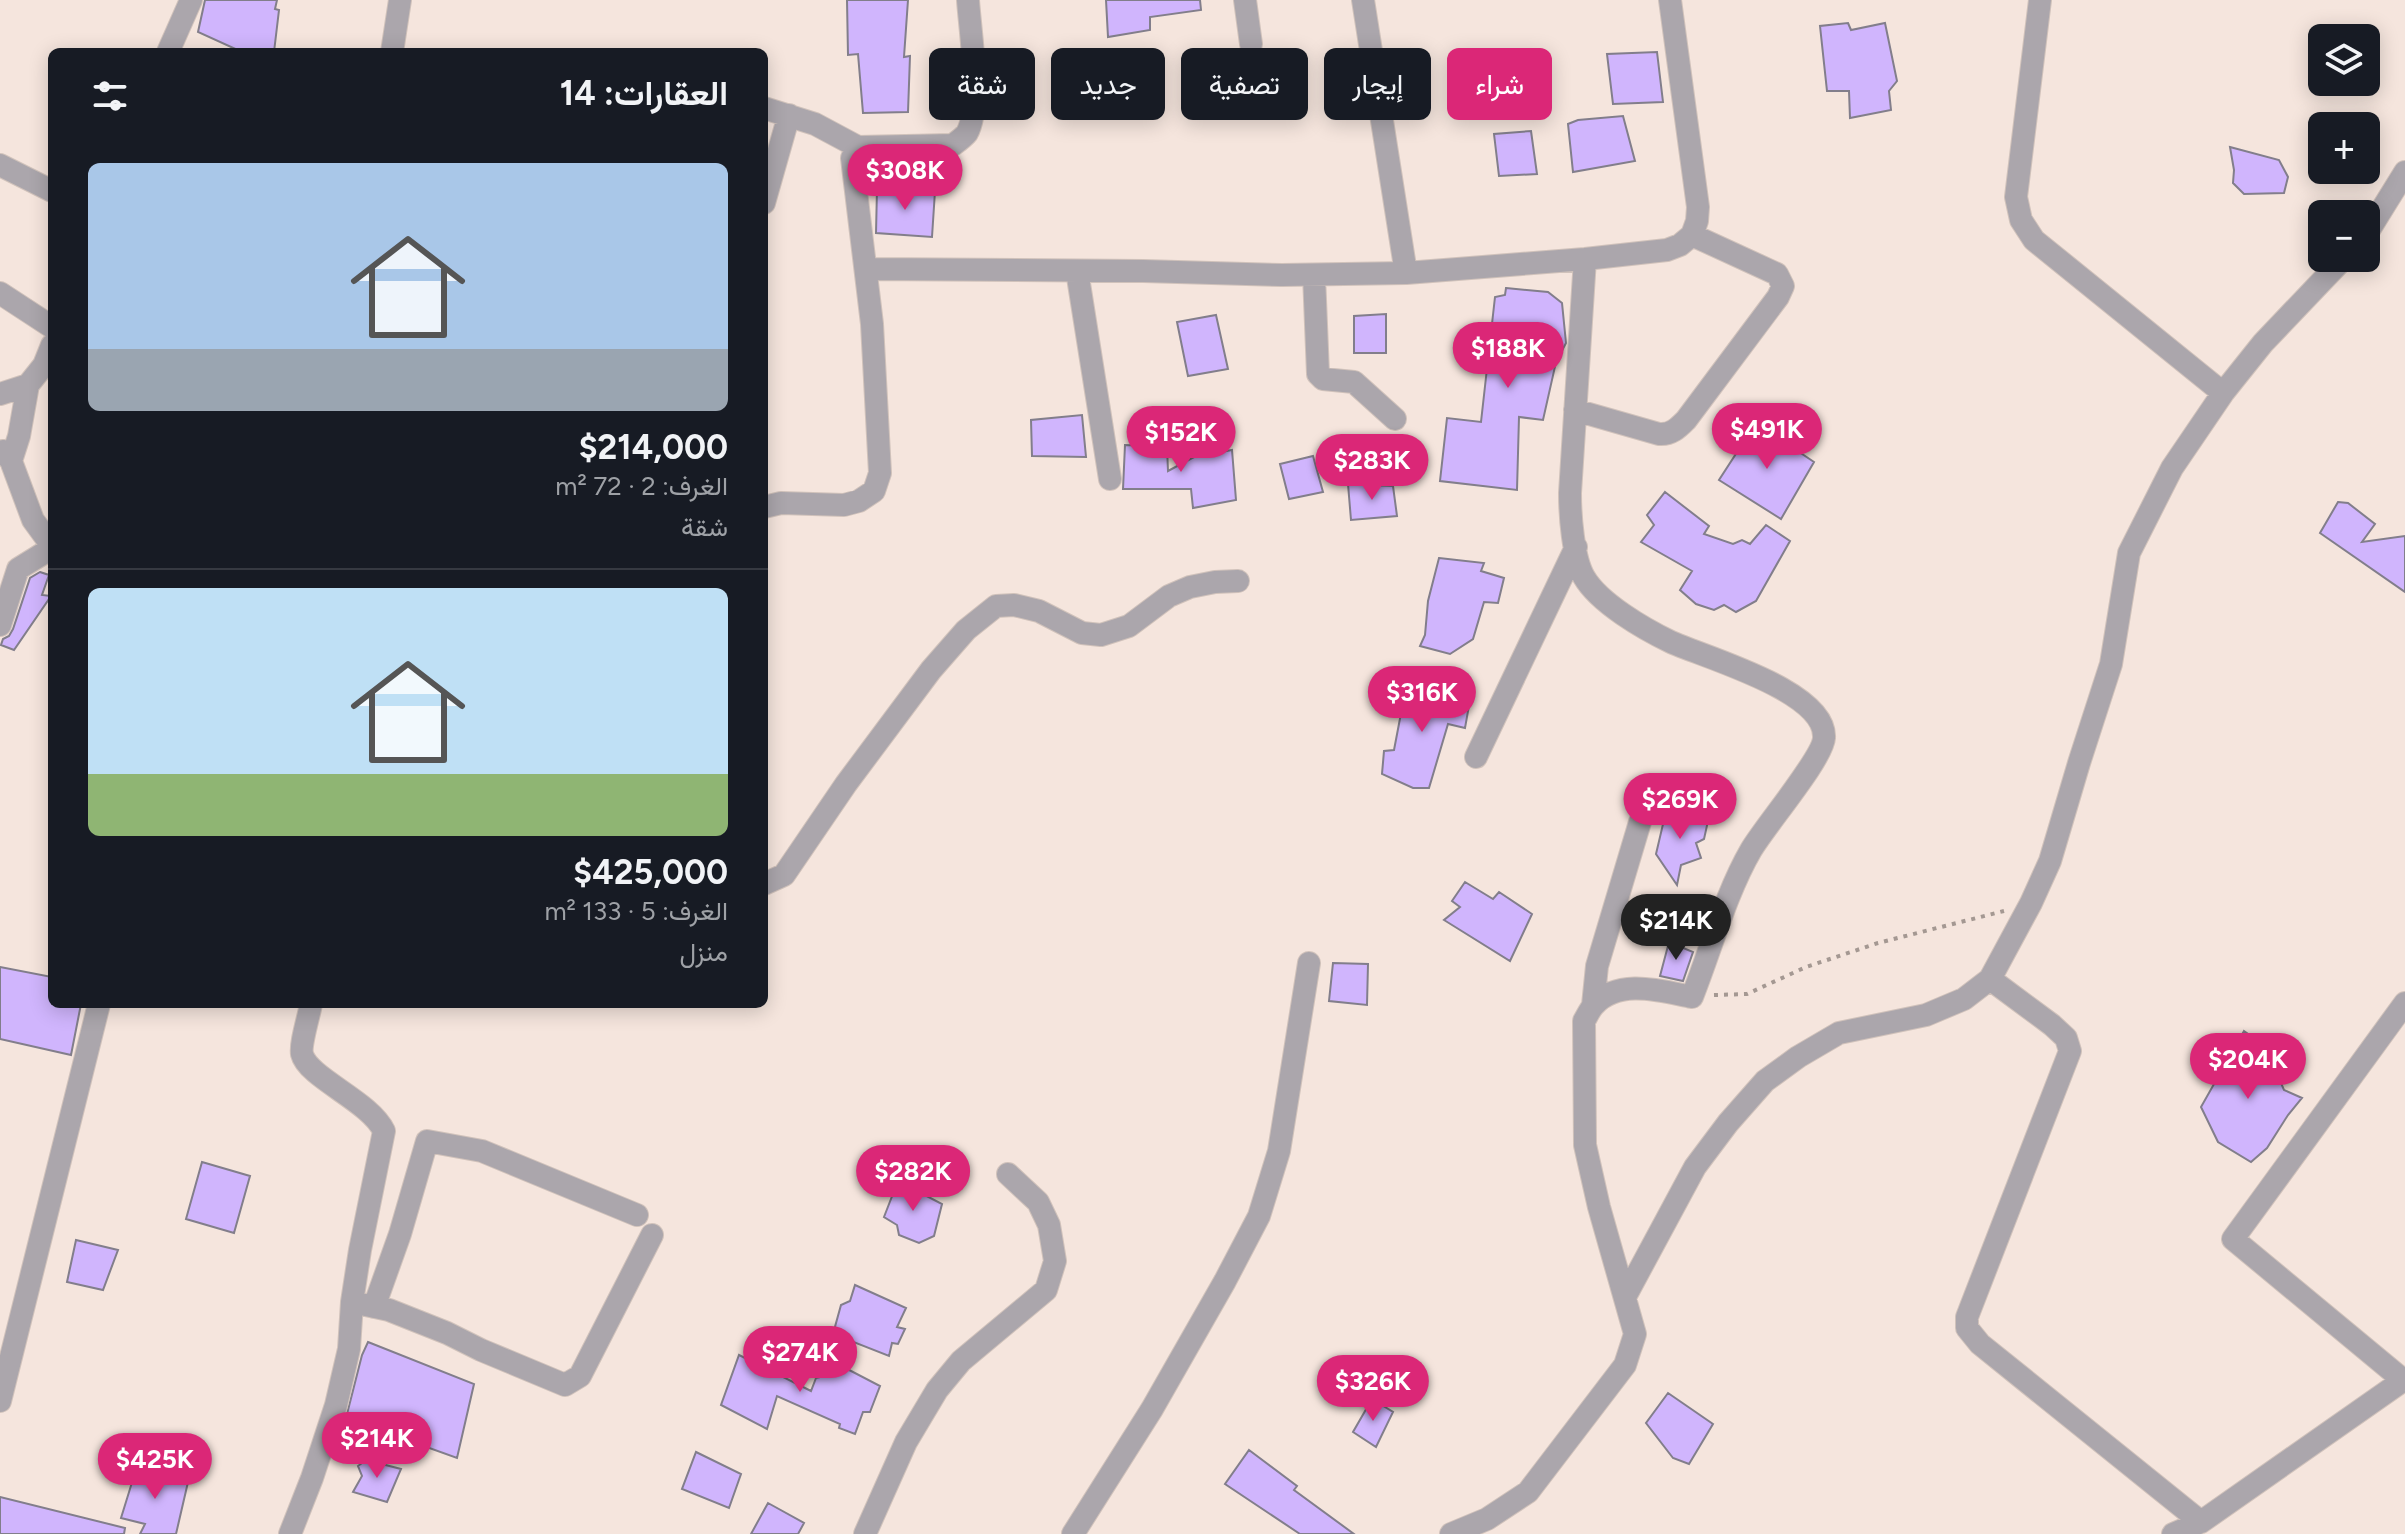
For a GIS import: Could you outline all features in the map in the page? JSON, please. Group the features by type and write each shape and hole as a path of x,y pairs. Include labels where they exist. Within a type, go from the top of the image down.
{"street":[{"path":"170,48 191,0"},
{"path":"393,48 400,0"},
{"path":"768,109 815,124 858,147 953,145 967,133 973,108 968,0"},
{"path":"1245,0 1251,44"},
{"path":"1363,0 1406,273"},
{"path":"867,269 1314,275 1406,273 1667,250 1680,245 1692,235 1698,207 1670,0"},
{"path":"2040,0 2016,197 2021,220 2034,240 2223,393"},
{"path":"768,189 789,115"},
{"path":"768,506 781,503 844,505 859,501 874,491 880,473 867,269 852,158 858,147"},
{"path":"0,165 48,189"},
{"path":"2380,212 2405,172"},
{"path":"1575,410 1667,435 1686,420 1778,297 1783,286 1777,274 1692,235"},
{"path":"1585,259 1570,493 1571,522 1582,574 1612,607 1669,641 1784,688 1817,715 1825,735 1823,746 1813,762 1751,850 1722,915 1692,997 1651,989 1626,989 1608,995 1593,1005"},
{"path":"1077,271 1110,479"},
{"path":"1625,1297 1695,1167 1765,1081 1839,1033 1926,1015 1964,999 1990,979 2050,861 2111,664 2129,553 2172,468 2223,393 2263,343 2331,272"},
{"path":"1314,275 1318,374 1323,379 1354,382 1395,419"},
{"path":"0,293 48,324"},
{"path":"48,360 28,385 19,436 5,454 33,520 48,541"},
{"path":"0,394 28,385"},
{"path":"1476,757 1576,547"},
{"path":"0,625 18,569 48,550"},
{"path":"768,882 784,875 846,784 931,670 966,630 996,606 1014,605 1039,611 1082,633 1101,635 1129,626 1169,596 1190,587 1238,581"},
{"path":"1451,1534 1487,1519 1528,1492 1625,1365 1635,1334 1585,1145 1584,1021 1593,1005 1597,966 1640,822"},
{"path":"1073,1534 1152,1409 1259,1216 1279,1151 1309,963"},
{"path":"1990,979 2052,1025 2066,1038 2070,1051 1967,1317 1967,1328 1980,1344 2201,1522"},
{"path":"2173,1534 2201,1522 2404,1379 2233,1239 2405,1003"},
{"path":"0,1401 98,1008"},
{"path":"310,1008 301,1053 309,1068 379,1120 384,1131 363,1304"},
{"path":"290,1534 336,1405 363,1304 400,1234 427,1141 482,1151 637,1215"},
{"path":"865,1534 906,1442 937,1390 961,1361 1046,1290 1055,1261 1049,1225 1038,1202 1008,1174"},
{"path":"363,1304 389,1310 447,1333 565,1385 580,1376 652,1235"}],"path":[{"path":"1692,997 1747,994 1806,967 1878,943 2031,903"}],"building":[{"path":"205,0 277,0 275,9 279,10 274,48 233,48 198,32"},
{"path":"847,0 908,0 904,57 910,56 908,112 863,113 858,54 848,55"},
{"path":"1106,0 1200,0 1201,10 1150,17 1150,30 1108,37"},
{"path":"1848,23 1851,30 1885,23 1897,81 1889,91 1891,110 1850,118 1849,91 1827,91 1820,26"},
{"path":"1657,52 1663,102 1613,104 1607,54"},
{"path":"1623,116 1635,161 1573,172 1568,124 1578,120"},
{"path":"1531,131 1537,174 1499,176 1494,134"},
{"path":"2230,147 2279,160 2288,177 2284,193 2244,194 2233,183"},
{"path":"877,189 935,191 932,237 876,233"},
{"path":"1506,288 1548,292 1562,303 1566,343 1556,362 1543,420 1519,417 1517,490 1440,481 1447,418 1481,422 1495,297 1505,295"},
{"path":"1386,314 1386,353 1354,353 1354,316"},
{"path":"1216,315 1228,369 1188,376 1177,322"},
{"path":"1082,415 1086,457 1032,456 1031,420"},
{"path":"1756,423 1814,462 1781,519 1719,480"},
{"path":"1125,445 1167,447 1168,471 1194,457 1232,450 1236,500 1193,508 1191,489 1123,489"},
{"path":"1313,456 1323,492 1289,499 1280,464"},
{"path":"1348,484 1393,486 1397,516 1351,520"},
{"path":"1665,492 1709,526 1704,534 1733,544 1742,540 1750,544 1766,525 1790,541 1756,601 1736,612 1724,605 1714,610 1696,604 1680,590 1692,571 1641,542 1654,525 1647,515"},
{"path":"2338,502 2348,503 2375,524 2362,542 2405,536 2405,592 2320,533"},
{"path":"1439,558 1484,563 1481,571 1504,578 1498,603 1484,602 1473,639 1450,654 1420,646 1425,635 1428,601"},
{"path":"40,572 48,575 42,595 48,596 48,600 14,650 1,645 13,629 30,578"},
{"path":"1407,682 1447,689 1442,699 1470,700 1465,728 1448,724 1429,788 1413,788 1382,774 1384,751 1394,750"},
{"path":"1667,807 1708,821 1704,839 1696,843 1701,858 1681,865 1677,885 1656,854"},
{"path":"1465,882 1493,899 1499,892 1532,914 1510,961 1444,920 1460,907 1452,901"},
{"path":"1669,942 1693,952 1683,981 1660,976"},
{"path":"1333,963 1368,964 1367,1005 1329,1001"},
{"path":"0,967 48,976 48,1008 80,1008 71,1055 0,1039"},
{"path":"2244,1031 2265,1046 2284,1090 2302,1098 2267,1148 2251,1162 2218,1142 2201,1107"},
{"path":"202,1162 250,1176 234,1233 186,1219"},
{"path":"898,1181 942,1204 934,1236 919,1243 899,1235 897,1225 884,1217"},
{"path":"76,1240 118,1250 103,1290 67,1282"},
{"path":"855,1285 906,1308 897,1327 905,1329 898,1344 892,1343 889,1356 833,1334 841,1305 850,1301"},
{"path":"368,1342 474,1384 457,1458 346,1418"},
{"path":"739,1355 811,1391 816,1378 825,1376 830,1360 880,1386 870,1412 863,1412 855,1434 839,1428 840,1424 777,1396 767,1429 721,1405"},
{"path":"1668,1393 1713,1424 1689,1464 1673,1458 1646,1423"},
{"path":"1372,1399 1393,1412 1376,1447 1353,1432"},
{"path":"1249,1450 1297,1486 1294,1490 1354,1534 1300,1534 1225,1484"},
{"path":"696,1452 741,1474 729,1508 682,1489"},
{"path":"366,1460 401,1469 387,1502 353,1492 362,1476 358,1466"},
{"path":"138,1463 188,1482 176,1534 140,1534 145,1524 121,1518"},
{"path":"0,1497 125,1528 124,1534 0,1534"},
{"path":"768,1503 804,1523 798,1534 751,1534"}]}
